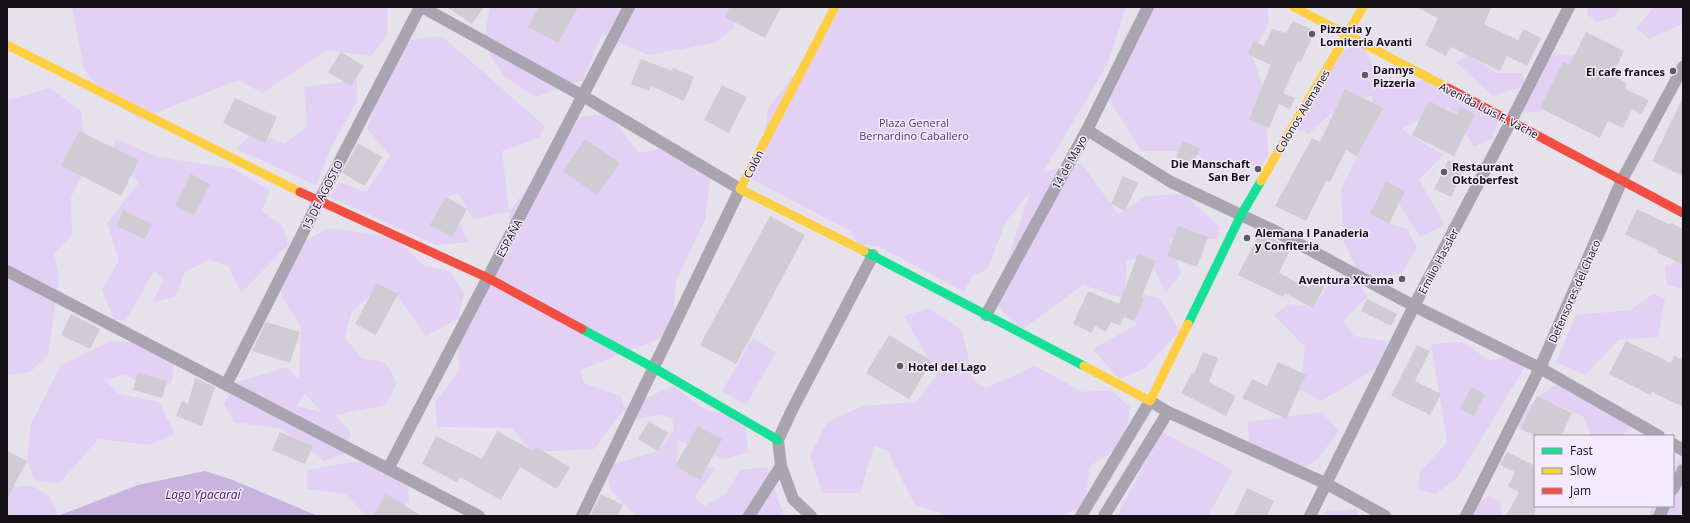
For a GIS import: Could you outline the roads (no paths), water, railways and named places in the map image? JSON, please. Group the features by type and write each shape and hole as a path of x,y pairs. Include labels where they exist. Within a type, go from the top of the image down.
{"street":[{"path":"421,7 583,96 740,189 582,516"},
{"name":"15 DE AGOSTO","path":"226,385 319,201 421,7"},
{"name":"ESPAÑA","path":"388,469 630,7"},
{"name":"Colón","path":"835,7 740,189 873,255 1150,402"},
{"name":"14 de Mayo","path":"986,315 1087,130 1148,7"},
{"name":"Avenida Luis F. Vache","path":"1294,7 1683,213"},
{"name":"Colonos Alemanes","path":"1150,402 1241,215 1363,7"},
{"name":"Emilio Hassler","path":"1310,516 1414,306 1569,7"},
{"path":"7,44 319,201 488,278 654,368 778,440"},
{"name":"Defensores del Chaco","path":"1466,516 1540,368 1622,180 1683,67"},
{"path":"1087,130 1171,182 1275,231 1414,306 1540,368 1657,435"},
{"path":"810,516 793,499 781,466 778,440 792,410 873,255"},
{"path":"7,271 479,516"},
{"path":"1081,516 1150,402 1168,412 1327,484 1385,516"},
{"path":"1104,516 1168,412"},
{"path":"1674,445 1683,450"},
{"path":"748,516 781,466"},
{"path":"1674,487 1683,470"},
{"path":"1659,516 1664,507"}],"water":[{"name":"Lago Ypacaraí","path":"205,471 233,480 318,516 58,516 138,485"}],"place":[{"name":"Pizzeria y Lomiteria Avanti","path":"1312,34"},
{"name":"El cafe frances","path":"1673,71"},
{"name":"Dannys Pizzeria","path":"1365,75"},
{"name":"Die Manschaft San Ber","path":"1258,169"},
{"name":"Restaurant Oktoberfest","path":"1444,172"},
{"name":"Alemana I Panaderia y Confiteria","path":"1247,238"},
{"name":"Aventura Xtrema","path":"1402,279"},
{"name":"Hotel del Lago","path":"900,366"}],"park label":[{"name":"Plaza General Bernardino Caballero","path":"914,128"}]}
